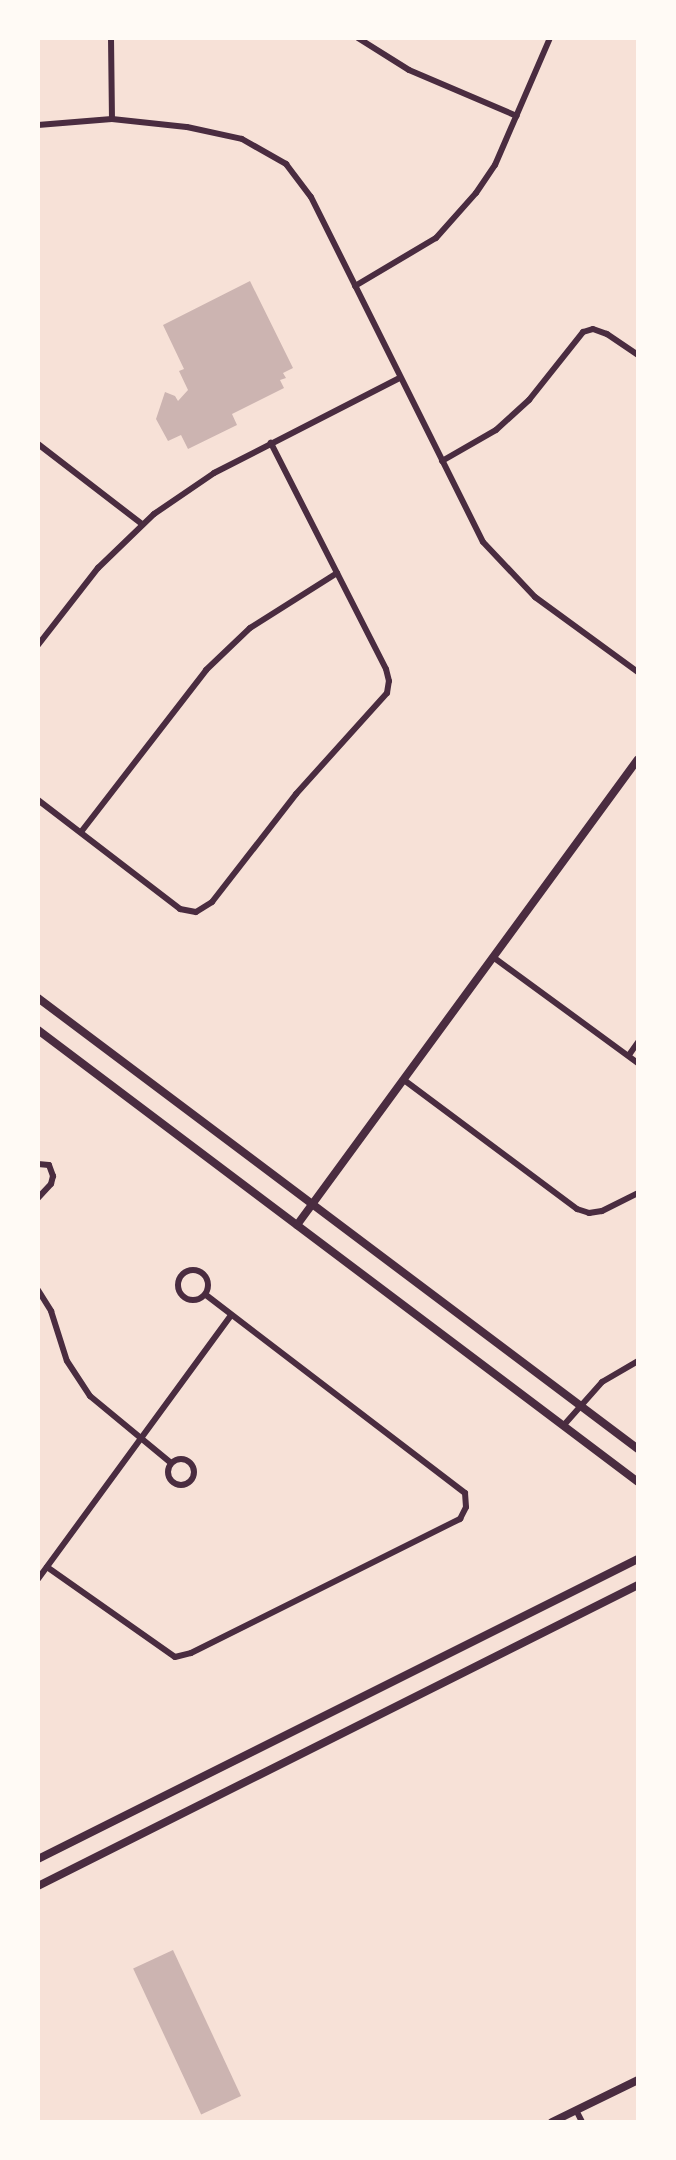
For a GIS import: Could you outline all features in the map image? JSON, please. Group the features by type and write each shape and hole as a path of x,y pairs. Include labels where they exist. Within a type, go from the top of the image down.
{"street":[{"path":"111,38 112,119"},
{"path":"358,38 409,70 517,116"},
{"path":"355,286 409,257 454,220 495,165 550,38"},
{"path":"38,125 112,119 222,133 273,154 304,185 483,542 501,565 535,597 638,672"},
{"path":"442,461 496,430 529,400 583,332 593,329 607,334 638,355"},
{"path":"38,645 98,568 142,524 214,473 400,378"},
{"path":"38,800 180,909 196,912 212,902 296,794 387,693 389,681 386,669 271,443"},
{"path":"38,444 142,524"},
{"path":"81,832 206,670 250,628 337,573"},
{"path":"297,1225 638,759"},
{"path":"493,957 638,1063"},
{"path":"38,998 638,1449"},
{"path":"38,1030 638,1482"},
{"path":"629,1055 638,1042"},
{"path":"404,1080 577,1209 589,1213 602,1211 638,1193"},
{"path":"38,1164 49,1165 53,1176 51,1184 38,1198"},
{"path":"194,1270 204,1274 209,1283 206,1295 195,1300 183,1296 178,1286 184,1273 194,1270"},
{"path":"38,1290 51,1311 67,1361 90,1396 171,1463"},
{"path":"47,1567 175,1657 191,1653 460,1519 466,1507 465,1493 206,1295"},
{"path":"38,1579 231,1315"},
{"path":"563,1426 602,1382 638,1361"},
{"path":"179,1459 192,1465 194,1475 189,1482 181,1485 171,1480 168,1471 171,1463 179,1459"},
{"path":"38,1859 638,1559"},
{"path":"38,1886 638,1585"},
{"path":"552,2122 638,2080"},
{"path":"576,2110 582,2122"}],"building":[{"path":"250,281 293,368 283,373 286,378 280,380 284,388 232,414 237,425 188,449 181,435 168,441 156,419 165,392 175,396 178,401 188,390 179,371 184,369 163,325"},
{"path":"173,1950 241,2096 201,2115 133,1969"}]}
